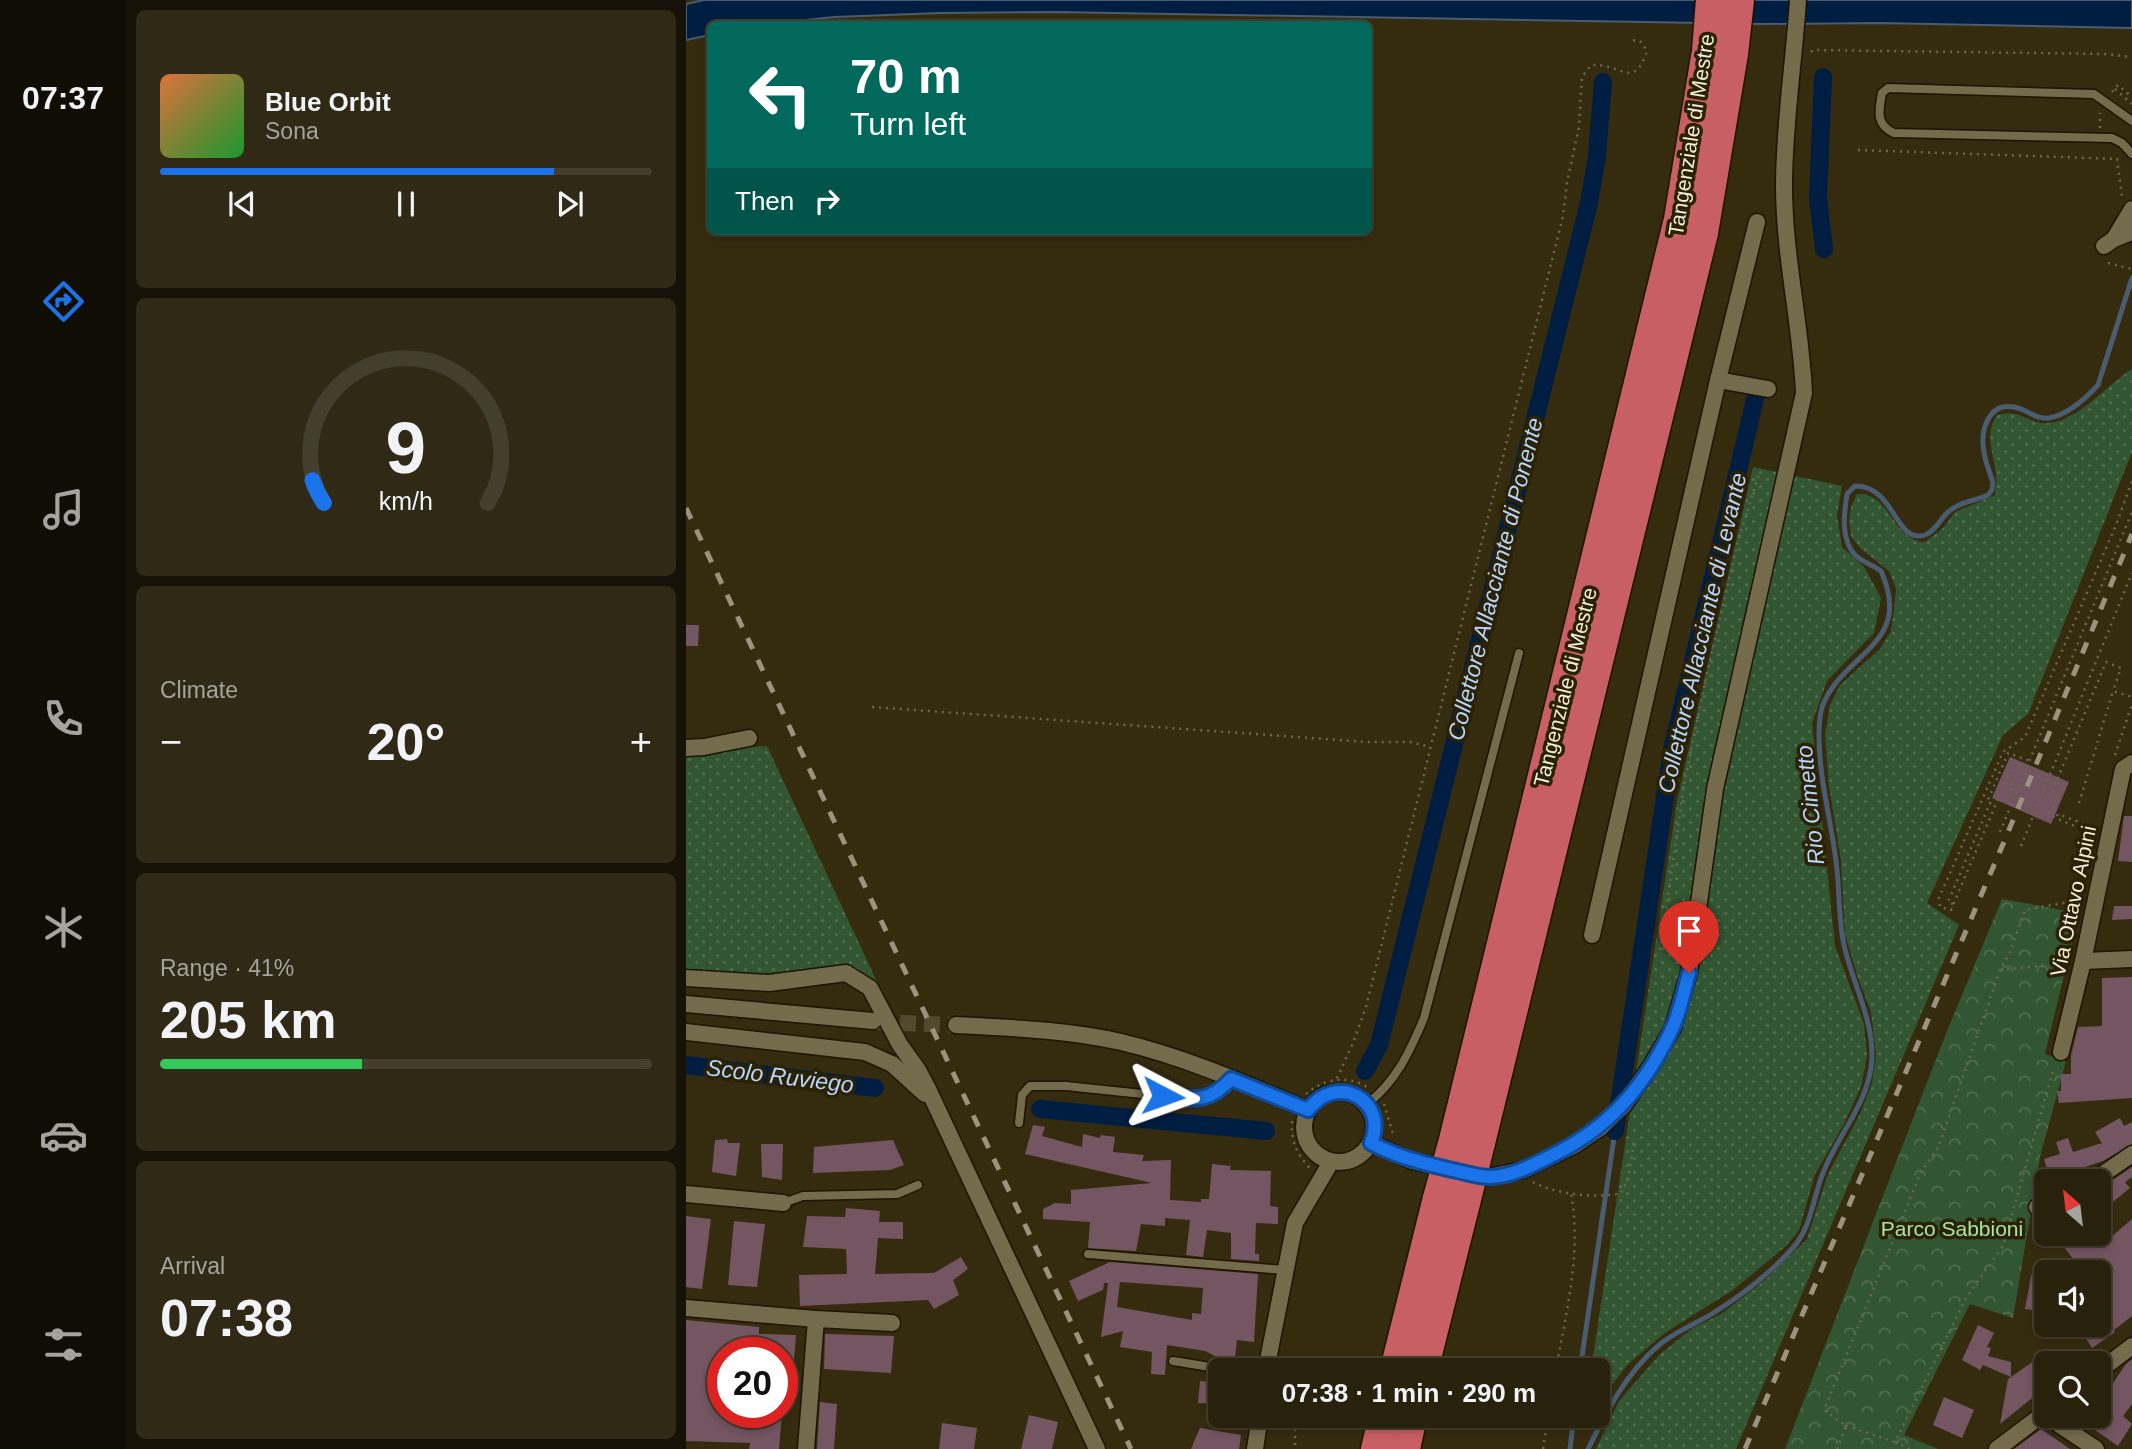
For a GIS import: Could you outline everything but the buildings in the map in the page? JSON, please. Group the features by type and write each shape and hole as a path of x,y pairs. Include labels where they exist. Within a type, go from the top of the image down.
{"highway":[{"name":"Tangenziale di Mestre","path":"1711,0 1720,52"},
{"name":"Tangenziale di Mestre","path":"1399,1358 1452,1200 1703,233 1720,52 1739,0"},
{"name":"Tangenziale di Mestre","path":"1425,1358 1452,1200"},
{"path":"1405,1449 1411,1428"},
{"path":"1410,1449 1413,1428"}],"street":[{"path":"1371,1143 1412,1161 1488,1177 1522,1170 1575,1145 1600,1128 1624,1105 1647,1073 1673,1028 1689,973 1715,789 1804,393 1784,188 1798,0"},
{"path":"2110,247 2127,203"},
{"path":"1592,935 1718,380 1757,222"},
{"path":"2110,247 2132,232"},
{"path":"1718,380 1768,389"},
{"path":"686,748 750,738"},
{"name":"Via Ottavo Alpini","path":"2061,1052 2127,766"},
{"path":"2083,961 2132,959"},
{"path":"686,978 769,983 846,973 870,988 900,1045 922,1076 1097,1449"},
{"path":"686,1004 873,1021"},
{"path":"956,1025 1068,1034 1119,1042 1150,1049 1231,1079 1296,1110 1304,1124 1308,1145 1328,1169"},
{"path":"686,1032 865,1052 892,1064 934,1103"},
{"path":"1268,1358 1295,1223 1328,1169 1354,1160 1371,1143 1375,1123 1373,1100 1336,1086 1296,1110"},
{"path":"2110,1169 2132,1154"},
{"path":"686,1194 783,1203"},
{"path":"686,1308 816,1319 892,1322"},
{"path":"806,1449 816,1319"},
{"path":"2111,1362 2132,1346"},
{"path":"1997,1449 2034,1424"},
{"path":"1255,1449 1258,1428"},
{"path":"2066,1428 2096,1449"}],"lane":[{"path":"2132,121 2094,94 1888,88 1882,93 1879,116 1881,124 1894,133 2112,138 2122,143 2132,154"},
{"path":"1373,1100 1407,1059 1424,1018 1518,653"},
{"path":"1018,1123 1022,1095 1030,1086 1075,1087 1190,1098 1208,1097 1221,1090 1231,1079"},
{"path":"783,1203 803,1196 897,1195 919,1185"},
{"path":"1088,1254 1284,1270"},
{"path":"1173,1361 1208,1367"}],"path":[{"path":"1336,1086 1366,1007 1563,216 1579,127 1582,77 1591,65 1634,73 1640,69 1647,51 1640,41 1630,40"},
{"path":"1793,70 1813,50 2106,54 2132,57"},
{"path":"2132,97 2118,85 2113,90 2132,104"},
{"path":"2100,129 2101,106"},
{"path":"1858,150 2117,159 2127,203"},
{"path":"2110,247 2106,262 2132,269"},
{"path":"1660,950 1684,785 1707,673 1738,541 1759,474"},
{"path":"1998,799 1951,910 1940,908 1939,898 2003,752 2025,737 2116,525 2132,481"},
{"path":"2000,832 2132,512"},
{"path":"2021,846 2132,573"},
{"path":"2049,799 2106,662 2121,668 2079,803"},
{"path":"2113,691 2132,696"},
{"path":"873,707 1354,741 1411,742 1430,747"},
{"path":"1954,904 1948,902 1991,801 1988,800 2008,753 2030,761"},
{"path":"2004,784 2013,764 2027,769"},
{"path":"2048,779 2063,785 2061,791"},
{"path":"2012,783 2009,788 2017,792"},
{"path":"2044,789 2058,795 2049,815 2097,836"},
{"path":"2057,818 2058,814 2098,830"},
{"path":"1910,1449 1846,1426 1824,1410 1921,1172 1938,1148 2000,970 2010,952 2025,910 2086,899"},
{"path":"2000,970 2083,961"},
{"path":"1895,1442 1966,1298 2003,1246 2053,1068 2061,1052"},
{"path":"1328,1169 1310,1168 1297,1152 1293,1142 1292,1121 1296,1110 1317,1085 1336,1086 1354,1081 1365,1086 1373,1100 1387,1110 1391,1132 1399,1142"},
{"path":"1292,1121 1296,1110"},
{"path":"1524,1177 1542,1187 1571,1194 1621,1193 1626,1185 1634,1139"},
{"path":"1558,1358 1574,1262 1576,1220 1571,1194"},
{"path":"1837,1449 1846,1426"},
{"path":"1295,1428 1295,1449"},
{"path":"1542,1449 1546,1428"}],"green space":[{"path":"2132,369 2132,452 2028,714 2003,735 1927,903 1959,925 1736,1449 1596,1449 1606,1428 1610,1428 1610,1420 1619,1401 1660,1354 1693,1328 1721,1314 1765,1280 1807,1239 1828,1174 1860,1114 1872,1083 1876,1055 1871,1012 1845,934 1841,861 1829,786 1825,735 1830,705 1840,685 1880,649 1891,631 1894,609 1896,589 1889,571 1860,548 1851,536 1851,507 1857,494 1868,495 1877,501 1905,534 1914,540 1925,542 1943,528 1955,512 1995,495 1996,479 1990,438 1997,415 2019,415 2041,423 2060,421 2082,409"},
{"path":"1753,467 1842,486 1837,515 1842,547 1865,568 1881,598 1874,633 1827,681 1812,723 1835,946 1864,1024 1867,1056 1861,1087 1844,1124 1815,1174 1799,1230 1786,1246 1733,1290 1666,1332 1628,1364 1610,1387 1610,1358 1593,1358 1677,801"},
{"path":"767,746 878,984 861,972 842,967 785,977 686,971 686,753"},
{"name":"Parco Sabbioni","path":"2002,899 2079,913 2045,1054 2066,1061 2038,1169 2034,1169 2034,1193 2013,1318 1970,1304 1904,1435 1938,1449 1785,1449 1945,1036"}],"water":[{"path":"704,0 2132,0 2132,28 1058,12 940,13 796,21 707,21 707,36 686,40 686,4"}],"waterway":[{"name":"Collettore Allacciante di Levante","path":"1823,77 1818,198 1824,249"},
{"name":"Collettore Allacciante di Ponente","path":"1365,1071 1379,1045 1589,203 1597,156 1603,82"},
{"name":"Rio Cimetto","path":"1588,1449 1618,1393 1647,1356 1666,1340 1711,1315 1747,1290 1798,1241 1807,1223 1823,1173 1857,1109 1868,1082 1871,1036 1842,935 1836,861 1821,767 1819,727 1823,704 1836,683 1884,630 1889,614 1889,595 1881,571 1856,556 1847,542 1844,526 1847,494 1855,486 1868,488 1879,495 1900,524 1915,536 1929,533 1957,506 1988,495 1993,483 1983,444 1988,420 1998,409 2005,407 2019,408 2039,417 2049,418 2070,410 2088,395 2098,385 2132,278"},
{"name":"Collettore Allacciante di Levante","path":"1615,1131 1672,750 1756,395"},
{"name":"Scolo Ruviego","path":"686,1065 875,1088"},
{"path":"1040,1109 1266,1131"},
{"name":"Collettore Allacciante di Levante","path":"1582,1358 1615,1131"},
{"name":"Collettore Allacciante di Levante","path":"1570,1449 1573,1428"}],"tunnel":[{"path":"876,1022 956,1025"}],"railway":[{"path":"686,508 1131,1449"},
{"path":"1745,1449 2132,534"}],"route":[{"path":"1163,1096 1208,1097 1221,1090 1231,1079 1308,1110 1313,1103 1327,1094 1344,1092 1361,1098 1367,1104 1375,1123 1371,1143 1385,1151 1412,1161 1488,1177 1522,1170 1575,1145 1600,1128 1624,1105 1639,1086 1673,1028 1689,973"}]}
